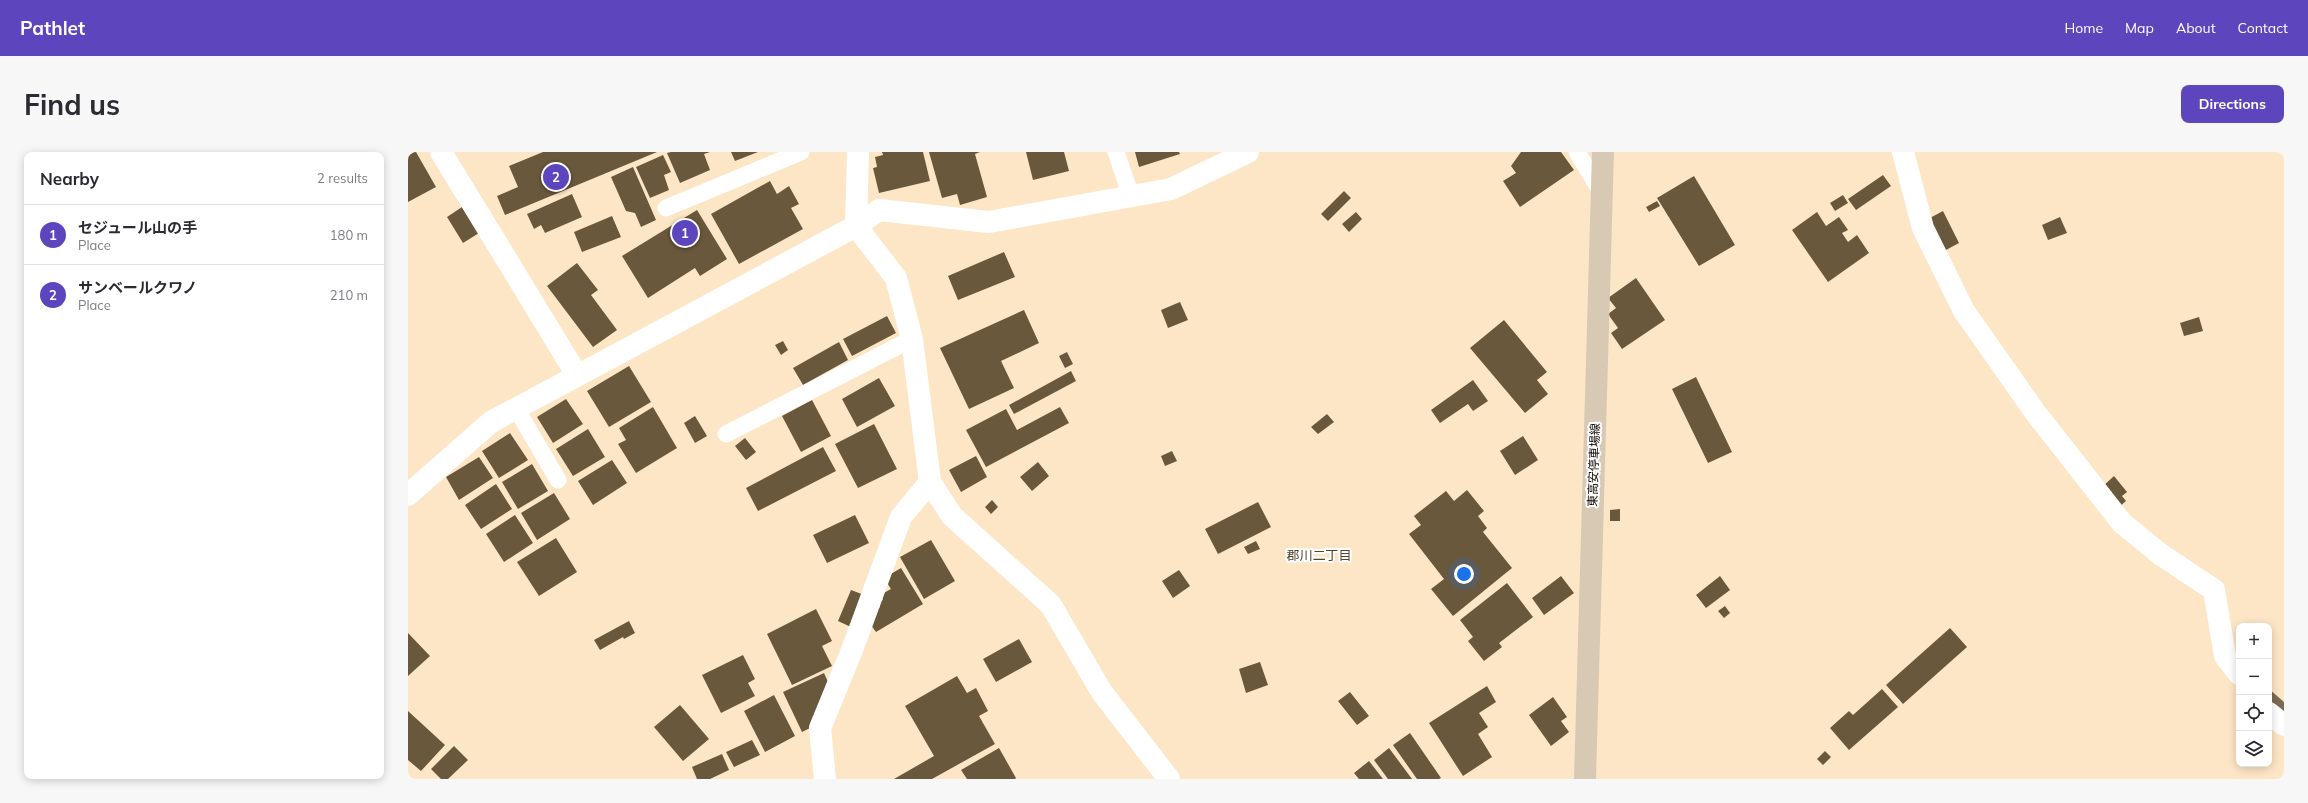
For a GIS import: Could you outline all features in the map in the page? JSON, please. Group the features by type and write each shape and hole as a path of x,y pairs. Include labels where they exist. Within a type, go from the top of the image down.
{"main road":[{"name":"東高安停車場線","path":"1584,779 1603,152"}],"street":[{"path":"441,152 577,376"},
{"path":"858,152 856,226 896,278 912,340 930,482 952,516 1051,605 1101,691 1169,779"},
{"path":"408,494 491,422 856,226 879,210 989,222 1170,189 1248,152"},
{"path":"1903,152 1923,228 1964,310 2034,412 2122,524 2160,554 2214,590 2224,656 2236,670"},
{"path":"825,779 820,728 852,650 901,517 930,482"},
{"path":"2272,715 2284,725"}],"lane":[{"path":"666,208 802,152"},
{"path":"1116,152 1131,196"},
{"path":"1576,152 1602,193"},
{"path":"726,434 912,340"},
{"path":"516,408 558,480"}],"building":[{"path":"416,152 436,187 408,202 408,156"},
{"path":"543,152 657,152 505,215 497,196 518,187 509,166"},
{"path":"710,152 704,154 710,170 680,183 667,153"},
{"path":"731,152 758,152 735,161"},
{"path":"882,152 923,152 930,181 879,193 873,168 877,167 875,157 883,155"},
{"path":"929,152 980,152 975,154 987,197 960,205 957,194 942,198"},
{"path":"1026,152 1064,152 1069,171 1033,180"},
{"path":"1135,152 1179,152 1180,154 1139,167"},
{"path":"1521,152 1561,152 1574,170 1520,207 1503,181 1516,173 1511,166"},
{"path":"663,155 671,172 664,175 669,190 650,198 636,167"},
{"path":"633,167 656,220 641,227 635,213 626,211 611,177"},
{"path":"1883,175 1891,186 1856,210 1848,199"},
{"path":"1694,176 1735,245 1699,266 1657,198"},
{"path":"770,181 777,194 789,186 799,204 791,208 803,229 739,264 711,214"},
{"path":"1344,191 1351,198 1328,221 1321,214"},
{"path":"572,194 582,217 545,233 541,225 534,229 527,214"},
{"path":"1843,195 1848,203 1835,211 1830,203"},
{"path":"1657,201 1660,206 1649,212 1646,207"},
{"path":"462,207 479,233 463,243 447,217"},
{"path":"697,210 727,259 700,276 695,268 648,298 622,256"},
{"path":"1943,211 1959,243 1944,251 1928,219"},
{"path":"1356,212 1362,219 1349,232 1342,224"},
{"path":"1817,212 1826,226 1839,217 1848,230 1842,233 1848,242 1857,235 1869,253 1828,282 1792,230"},
{"path":"612,216 621,237 582,252 574,232"},
{"path":"2060,217 2067,233 2048,240 2042,225"},
{"path":"1004,252 1015,277 958,300 948,276"},
{"path":"577,263 598,290 591,295 617,330 593,347 547,286"},
{"path":"1636,278 1665,320 1622,349 1611,333 1618,328 1608,314 1616,308 1608,298"},
{"path":"1180,302 1188,320 1168,328 1161,310"},
{"path":"1024,310 1039,343 1001,361 1014,388 969,409 940,348"},
{"path":"887,316 896,333 852,356 843,339"},
{"path":"2199,317 2203,331 2184,336 2180,323"},
{"path":"1504,320 1547,372 1537,380 1548,394 1525,413 1470,348"},
{"path":"783,341 788,350 781,355 775,345"},
{"path":"839,342 848,360 803,385 793,368"},
{"path":"1067,352 1073,364 1065,368 1059,356"},
{"path":"629,366 651,402 609,427 587,391"},
{"path":"1071,371 1076,381 1014,414 1009,405"},
{"path":"1696,377 1732,452 1708,463 1672,389"},
{"path":"879,378 895,406 857,427 842,399"},
{"path":"1473,380 1488,401 1473,411 1468,404 1440,423 1431,410"},
{"path":"566,399 583,424 553,443 537,417"},
{"path":"812,400 831,436 801,452 782,416"},
{"path":"653,407 677,448 636,473 618,444 626,440 619,428"},
{"path":"1060,407 1069,423 986,467 966,430 1006,409 1017,430"},
{"path":"1327,414 1334,422 1318,434 1311,427"},
{"path":"695,416 707,436 695,443 684,423"},
{"path":"874,424 897,469 858,488 835,444"},
{"path":"588,429 605,457 573,476 556,449"},
{"path":"510,433 528,460 499,478 482,451"},
{"path":"1523,436 1538,460 1515,475 1500,451"},
{"path":"745,438 756,452 746,460 735,446"},
{"path":"823,447 836,471 758,511 746,488"},
{"path":"1172,451 1177,461 1165,466 1161,456"},
{"path":"976,456 987,477 961,492 949,470"},
{"path":"479,457 493,478 459,500 446,477"},
{"path":"612,460 627,483 593,505 578,481"},
{"path":"1038,462 1049,476 1032,491 1020,477"},
{"path":"532,464 548,491 518,509 502,482"},
{"path":"2114,476 2127,492 2122,496 2126,501 2118,508 2101,488"},
{"path":"496,484 512,509 481,529 465,505"},
{"path":"1467,490 1484,511 1478,516 1487,528 1483,532 1512,568 1453,616 1431,589 1444,579 1409,534 1421,525 1414,516 1446,491 1454,501"},
{"path":"554,493 570,519 537,540 521,513"},
{"path":"992,500 998,507 991,514 985,507"},
{"path":"1258,502 1271,527 1218,554 1205,529"},
{"path":"1620,509 1620,521 1610,521 1610,510"},
{"path":"515,515 533,543 504,562 486,534"},
{"path":"855,515 869,543 827,563 813,535"},
{"path":"556,538 577,572 539,596 517,562"},
{"path":"931,540 955,581 924,599 900,557"},
{"path":"1256,541 1260,549 1248,554 1244,547"},
{"path":"901,568 923,604 876,632 868,621 873,612 880,607 877,603 883,600 880,595 891,589 884,578"},
{"path":"1179,570 1190,586 1173,598 1162,581"},
{"path":"1561,576 1574,593 1544,615 1532,598"},
{"path":"1720,576 1730,590 1706,608 1696,595"},
{"path":"1507,583 1533,617 1499,643 1502,647 1484,661 1468,641 1473,637 1460,620"},
{"path":"851,590 867,596 853,628 838,621"},
{"path":"1725,606 1730,613 1724,618 1718,611"},
{"path":"816,609 832,641 822,646 832,666 792,685 767,634"},
{"path":"629,621 635,633 624,639 623,637 600,650 594,640"},
{"path":"1950,628 1967,647 1903,704 1886,685"},
{"path":"408,633 430,656 408,676"},
{"path":"1019,639 1032,662 996,682 983,659"},
{"path":"743,655 755,679 748,683 755,696 721,713 702,675"},
{"path":"1260,662 1268,685 1246,693 1239,669"},
{"path":"824,673 828,682 816,725 802,732 783,692"},
{"path":"957,676 967,693 976,688 988,711 979,716 995,744 932,779 894,779 934,756 905,706"},
{"path":"1487,686 1496,702 1479,713 1488,727 1478,734 1492,757 1463,776 1429,723"},
{"path":"1882,689 1898,707 1849,750 1830,728 1849,711 1853,715"},
{"path":"1350,692 1369,716 1357,725 1338,701"},
{"path":"774,695 795,736 765,752 744,711"},
{"path":"1553,697 1567,717 1561,721 1569,732 1551,746 1529,715"},
{"path":"680,705 709,739 683,761 654,727"},
{"path":"408,711 445,745 421,771 408,760"},
{"path":"1410,733 1441,778 1417,779 1393,745"},
{"path":"752,740 760,755 734,767 726,752"},
{"path":"454,746 468,760 448,779 441,779 431,769"},
{"path":"999,748 1016,778 1015,779 967,779 961,770"},
{"path":"1389,748 1412,779 1388,779 1374,760"},
{"path":"1825,751 1831,757 1823,765 1817,759"},
{"path":"722,754 729,770 710,779 697,779 692,767"},
{"path":"1369,761 1383,779 1359,779 1354,773"}],"waterway":[{"path":"2272,698 2284,708"}],"place":[{"name":"サンベールクワノ","path":"556,177"},
{"name":"セジュール山の手","path":"685,233"}],"district":[{"name":"郡川二丁目","path":"1319,555"}]}
